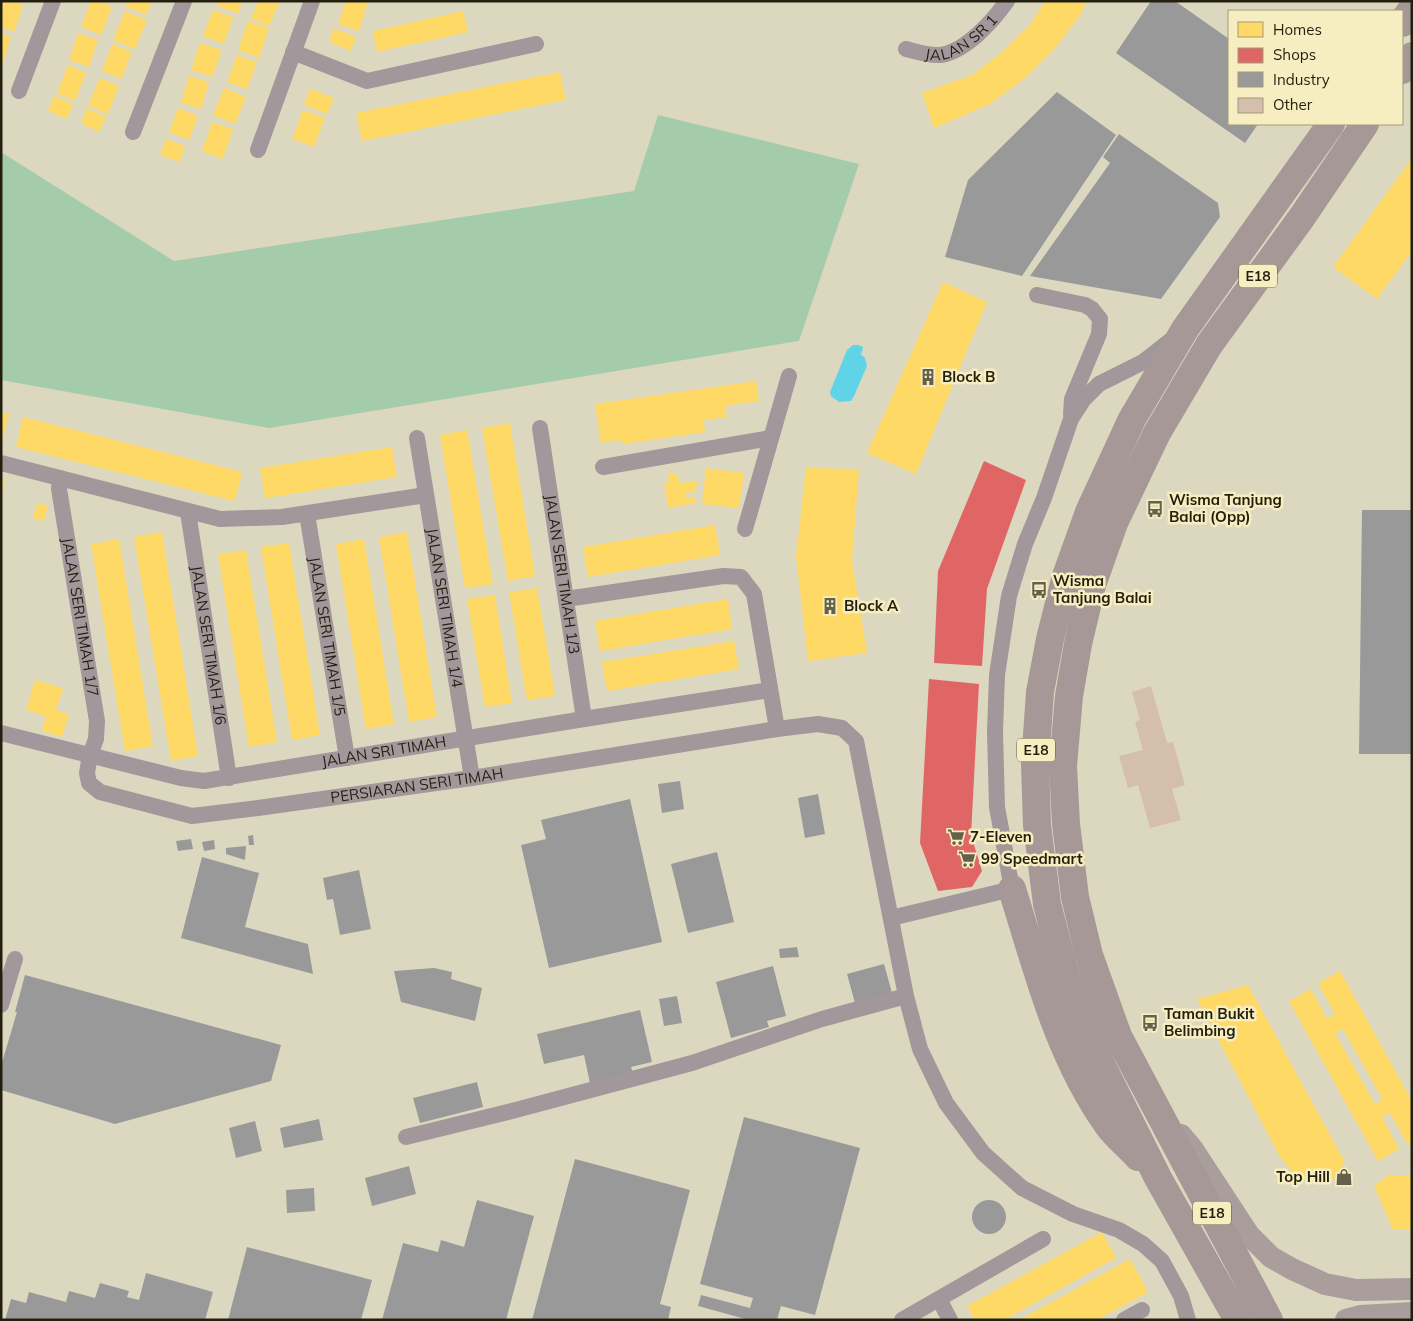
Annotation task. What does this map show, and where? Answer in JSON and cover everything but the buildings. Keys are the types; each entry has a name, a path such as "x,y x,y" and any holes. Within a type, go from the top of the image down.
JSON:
{"highway":[{"path":"1403,22 1412,9"},
{"path":"1403,69 1412,56"},
{"name":"E18","path":"1238,1320 1158,1178 1094,1050 1063,966 1047,904 1037,825 1035,764 1040,692 1050,639 1066,576 1089,512 1132,419 1185,329 1330,125"},
{"name":"E18","path":"1269,1320 1118,1036 1089,955 1075,897 1066,824 1063,766 1069,696 1078,644 1092,585 1114,523 1157,432 1208,345 1365,125"},
{"path":"1012,889 1041,984 1062,1041 1084,1086 1107,1125 1158,1178"}],"main road":[{"path":"1155,1106 1192,1148 1249,1235 1271,1257 1325,1284 1356,1290 1412,1289"},
{"path":"1346,1320 1361,1316 1412,1313"}],"street":[{"path":"20,91 53,1"},
{"path":"133,132 184,1"},
{"path":"258,150 312,1"},
{"name":"JALAN SR 1","path":"906,49 923,54 941,55 958,48 993,20 1007,1"},
{"path":"293,52 367,81 536,44"},
{"path":"1037,295 1085,305 1092,309 1100,320 1099,334 1072,399 1071,419"},
{"path":"891,918 1012,889 997,807 995,732 997,675 1009,596 1025,544 1044,498 1071,419 1084,399 1099,384 1143,362 1185,329"},
{"path":"1090,355 1096,368 1104,375 1114,377"},
{"path":"745,529 789,376"},
{"name":"JALAN SERI TIMAH 1/3","path":"540,428 584,719"},
{"name":"JALAN SERI TIMAH 1/4","path":"417,438 472,778"},
{"path":"603,467 770,438"},
{"path":"1,463 220,519 282,517 426,495"},
{"name":"JALAN SERI TIMAH 1/7","path":"60,478 59,489 97,721 96,739 90,755"},
{"name":"JALAN SERI TIMAH 1/6","path":"188,512 229,778"},
{"name":"JALAN SERI TIMAH 1/5","path":"307,514 347,758"},
{"path":"566,599 724,576 741,577 754,594 777,729"},
{"name":"JALAN SRI TIMAH","path":"1,734 181,778 204,781 770,690"},
{"name":"PERSIARAN SERI TIMAH","path":"90,755 87,773 90,784 100,792 192,816 472,778 777,729 818,724 842,728 856,741 906,996 920,1048 946,1103 983,1153 1022,1188 1073,1214 1119,1230 1143,1244 1162,1261 1181,1296 1188,1320"},
{"path":"1,1005 15,959"},
{"path":"406,1137 692,1063 822,1019 906,996"},
{"path":"902,1320 1043,1239"},
{"path":"939,1300 950,1320"},
{"path":"1124,1320 1142,1310"}],"green space":[{"path":"658,115 859,164 799,341 269,428 1,380 1,152 174,261 634,191"}],"water":[{"path":"853,345 863,347 860,354 865,358 867,366 851,401 839,402 831,396 830,392 847,350"}],"place":[{"name":"Block B","path":"928,377"},
{"name":"Wisma Tanjung Balai (Opp)","path":"1155,509"},
{"name":"Wisma Tanjung Balai","path":"1039,590"},
{"name":"Block A","path":"830,606"},
{"name":"7-Eleven","path":"956,837"},
{"name":"99 Speedmart","path":"967,859"},
{"name":"Taman Bukit Belimbing","path":"1150,1023"},
{"name":"Top Hill","path":"1344,1177"}]}
